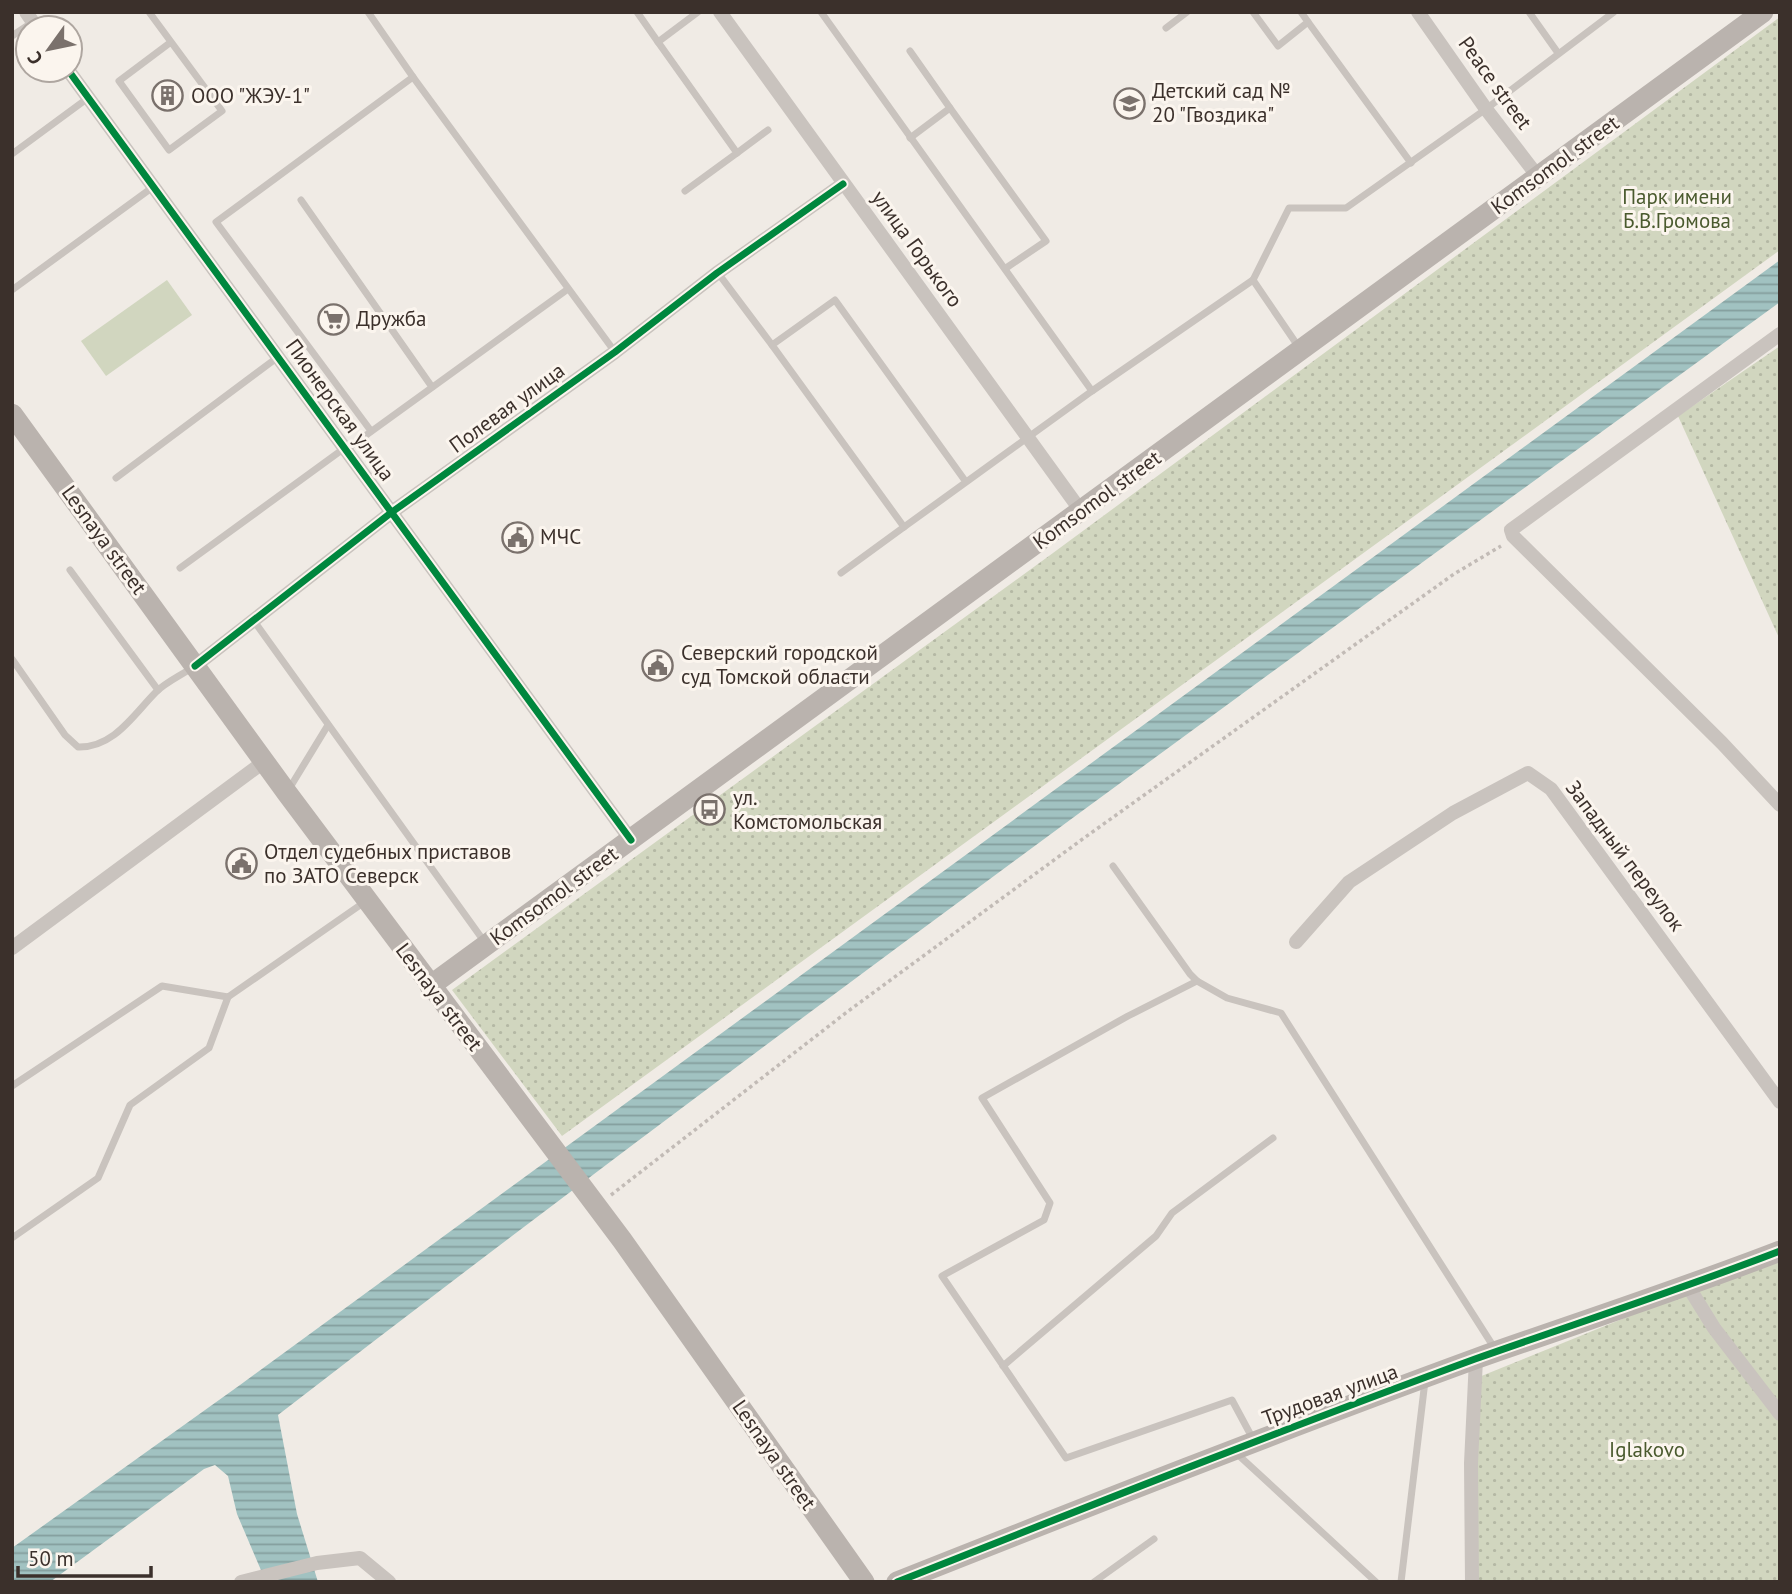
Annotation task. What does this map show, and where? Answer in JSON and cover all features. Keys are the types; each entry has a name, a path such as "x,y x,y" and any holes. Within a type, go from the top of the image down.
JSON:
{"main road":[{"name":"Komsomol street","path":"430,986 1539,178 1759,13"},
{"name":"Lesnaya street","path":"12,414 287,793 597,1207 864,1582"},
{"name":"Трудовая улица","path":"897,1582 1254,1441 1780,1251"}],"street":[{"name":"улица Горького","path":"720,12 1081,511"},
{"name":"Peace street","path":"1418,12 1486,109 1539,178"},
{"name":"Пионерская улица","path":"78,84 631,840"},
{"name":"Полевая улица","path":"195,666 392,512 615,352 717,273 844,184"},
{"path":"1780,334 1511,530 1515,538 1722,743 1780,806"},
{"path":"12,948 265,761"},
{"name":"Западный переулок","path":"1296,942 1349,882 1453,813 1528,773 1551,789 1780,1102"},
{"path":"1688,1286 1714,1328 1780,1414"},
{"path":"1472,1582 1471,1463 1486,1356"},
{"path":"241,1582 317,1563 360,1558 389,1582"}],"lane":[{"path":"149,12 171,41 222,111 169,150 119,81 171,41"},
{"path":"368,12 615,352"},
{"path":"637,12 737,153"},
{"path":"658,42 698,12"},
{"path":"821,12 1092,391"},
{"path":"1166,28 1187,12"},
{"path":"1253,12 1278,46 1308,22"},
{"path":"1301,12 1411,163"},
{"path":"1529,12 1558,53"},
{"path":"841,573 1092,391 1253,280 1289,208 1346,208 1486,109 1614,12"},
{"path":"910,51 1046,241 1006,268"},
{"path":"371,431 216,222 413,77"},
{"path":"12,154 88,98"},
{"path":"910,138 950,108"},
{"path":"685,191 768,130"},
{"path":"12,289 154,187"},
{"path":"301,200 432,387"},
{"path":"717,273 904,527"},
{"path":"1253,280 1300,350"},
{"path":"180,568 568,289"},
{"path":"772,345 835,300 966,482"},
{"path":"116,478 279,357"},
{"path":"70,570 158,690"},
{"path":"254,621 486,945"},
{"path":"12,659 65,735 78,747 93,747 116,733 136,717 158,690 195,666"},
{"path":"287,793 328,725"},
{"path":"1113,866 1197,981 1227,998 1281,1013 1486,1356"},
{"path":"12,1238 99,1178 130,1105 209,1048 228,997 367,901"},
{"path":"1197,981 1128,1016 982,1098 1050,1203 1044,1220 942,1276 1066,1458 1232,1400 1254,1441"},
{"path":"12,1086 162,986 228,997"},
{"path":"1003,1366 1156,1236 1172,1213 1273,1138"},
{"path":"1401,1582 1425,1378"},
{"path":"1232,1450 1377,1582"},
{"path":"1094,1582 1154,1539"}],"path":[{"path":"597,1207 847,1012 1084,838 1454,575 1515,538"}],"green space":[{"name":"Парк имени Б.В.Громова","path":"1780,17 1780,250 562,1136 452,990 1053,553"},
{"path":"167,280 192,315 106,376 81,341"},
{"path":"1780,346 1780,640 1678,416"},
{"name":"Iglakovo","path":"1780,1255 1780,1582 1466,1582 1469,1381"}],"water":[{"path":"1780,260 1780,302 837,992 278,1415 297,1514 318,1582 266,1582 237,1514 228,1476 215,1465 204,1469 50,1582 12,1582 12,1548 240,1385"}],"cycle path":[{"path":"78,84 631,840"},
{"path":"195,666 392,512 615,352 717,273 843,184"},
{"path":"897,1582 1402,1386 1780,1251"}],"place":[{"name":"ООО \"ЖЭУ-1\"","path":"168,96"},
{"name":"Детский сад № 20 \"Гвоздика\"","path":"1129,103"},
{"name":"Дружба","path":"333,319"},
{"name":"МЧС","path":"517,537"},
{"name":"Северский городской суд Томской области","path":"658,665"},
{"name":"ул. Комстомольская","path":"710,810"},
{"name":"Отдел судебных приставов по ЗАТО Северск","path":"241,864"}]}
